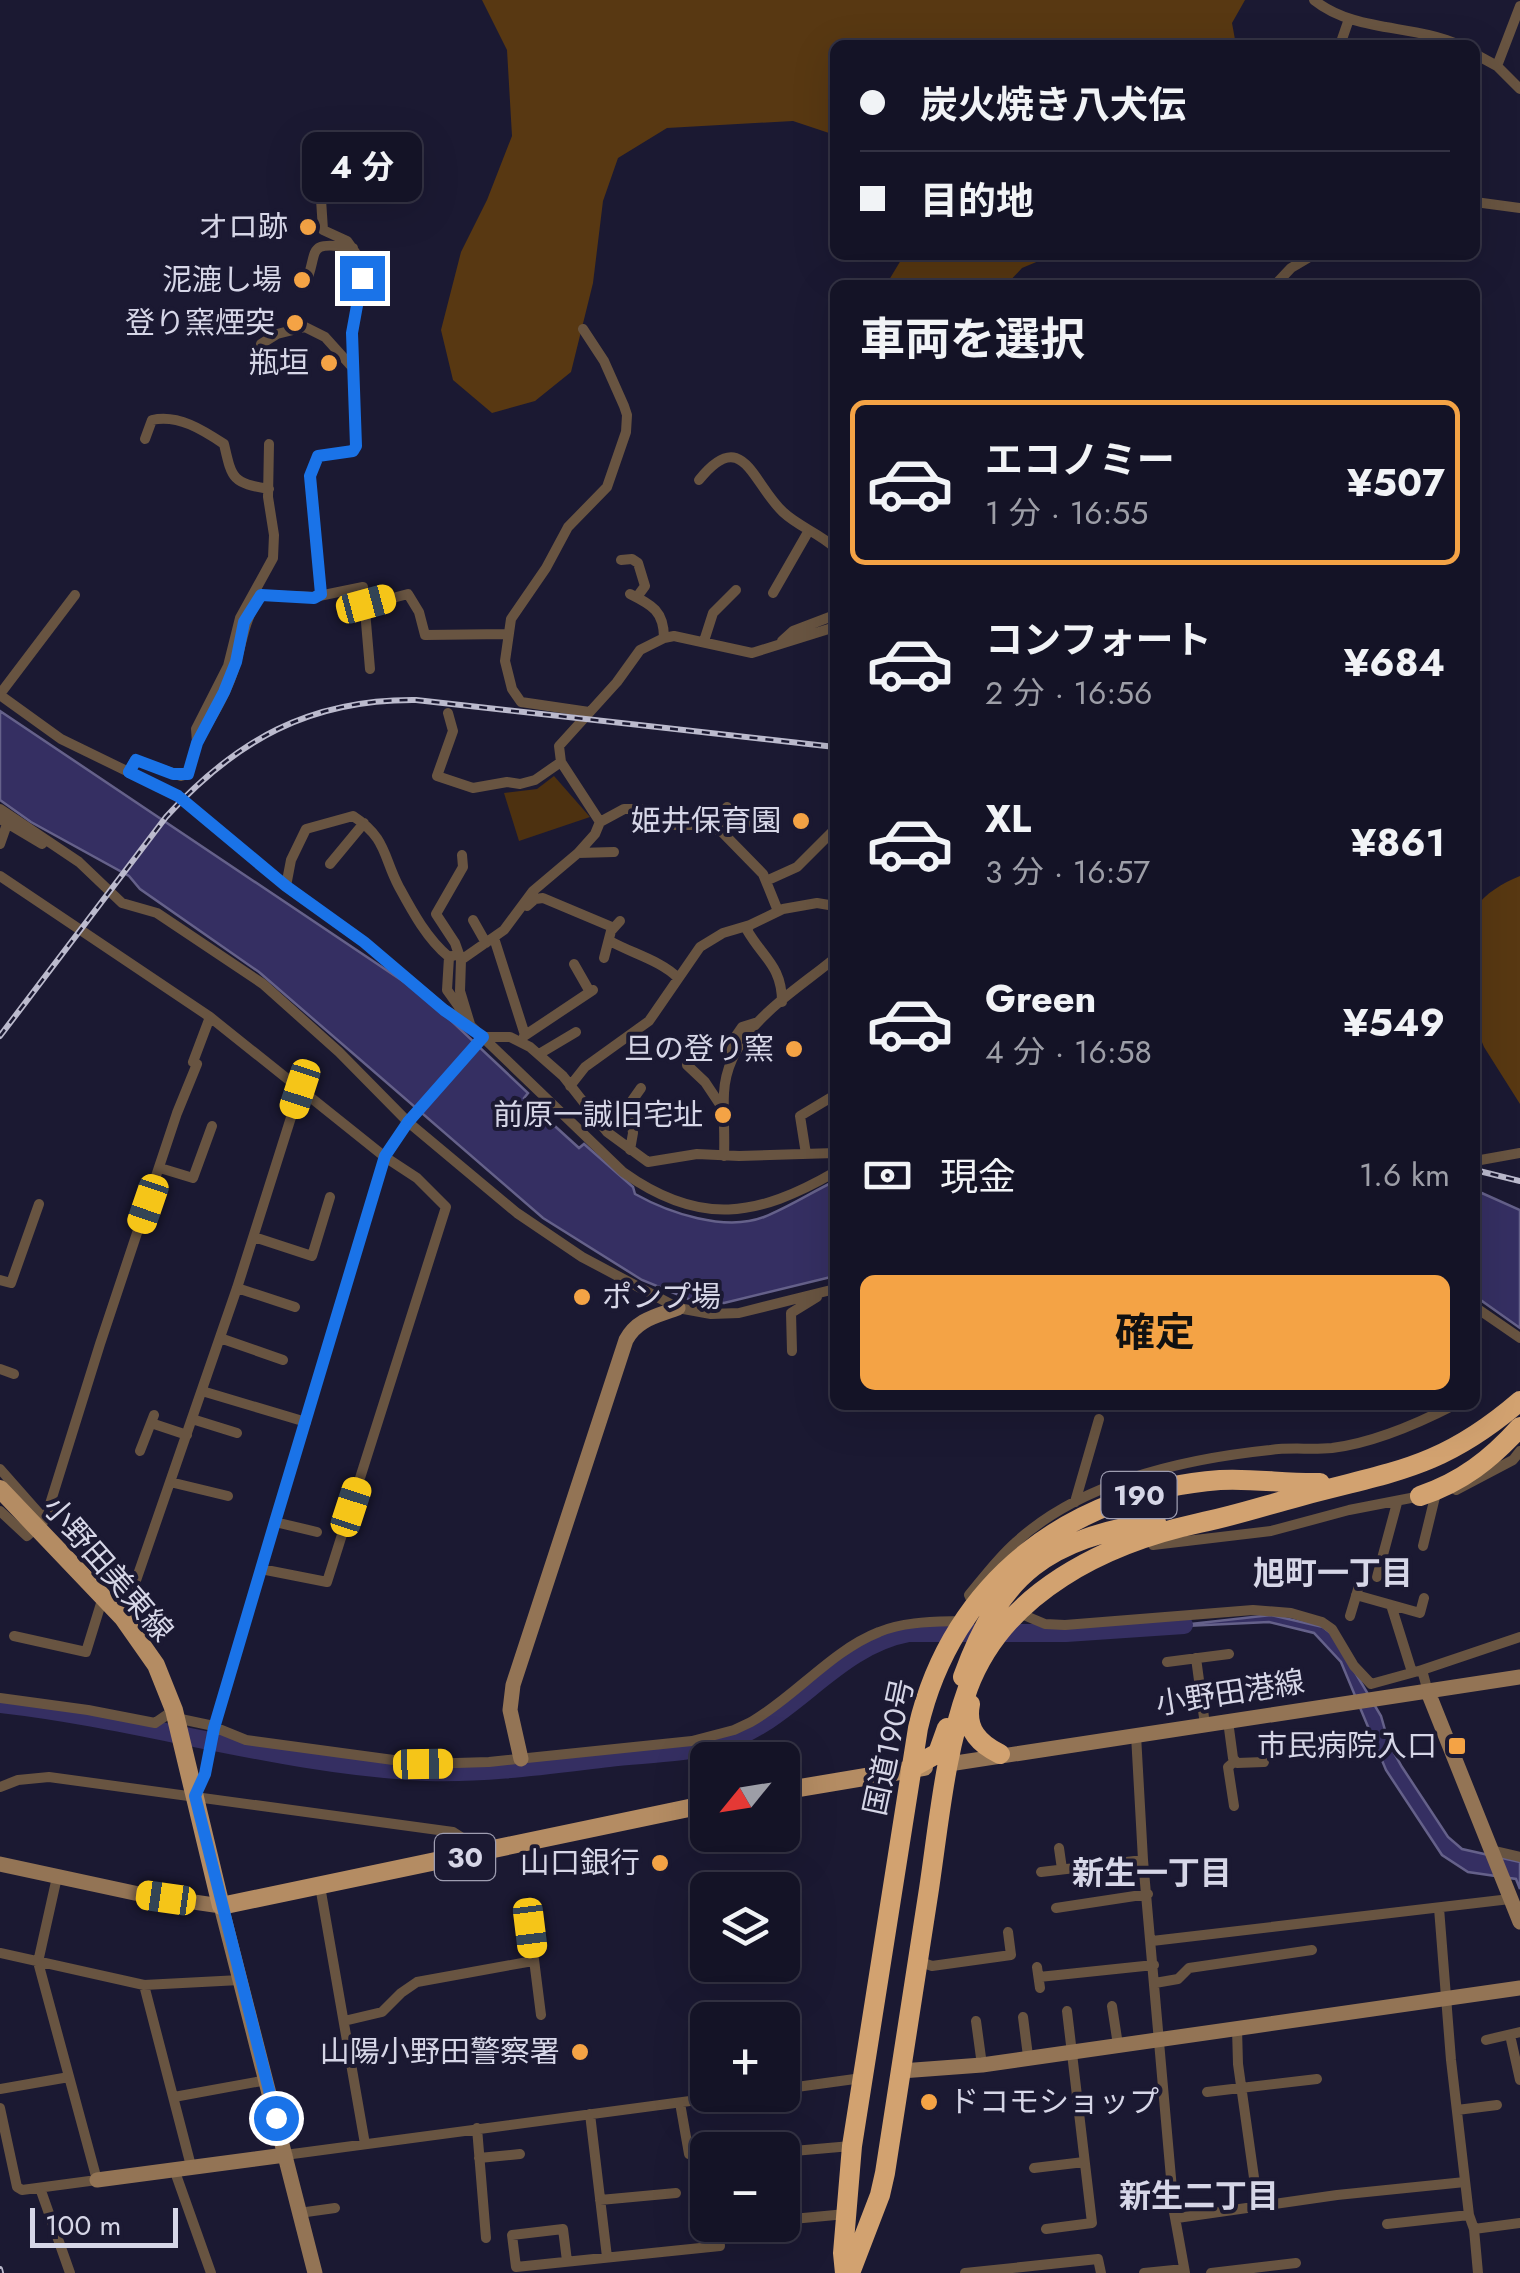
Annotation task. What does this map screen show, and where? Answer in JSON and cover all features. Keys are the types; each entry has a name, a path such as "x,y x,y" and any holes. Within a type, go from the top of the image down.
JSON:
{"highway":[{"name":"国道190号","path":"847,2273 868,2231 885,2173 949,1764 970,1683 1003,1630 1074,1568 1116,1547 1159,1532 1406,1470 1474,1438 1520,1401"},
{"path":"1427,1496 1466,1476 1495,1454 1520,1427"},
{"name":"国道190号","path":"847,2273 846,2214 852,2146 922,1710 968,1622 1005,1571 1053,1533 1122,1500 1156,1490 1221,1480 1362,1481"},
{"path":"968,1622 1028,1570 1070,1542 1105,1530 1301,1496"},
{"path":"968,1622 1003,1630"},
{"path":"1000,1754 978,1739 968,1713 1003,1630"},
{"path":"912,1768 930,1760 940,1748 1003,1630"},
{"path":"849,2170 864,2182 874,2182 885,2173"}],"main road":[{"name":"小野田美東線","path":"0,1490 41,1524 123,1618 156,1665 176,1716 221,1906"},
{"path":"800,1788 949,1764"},
{"name":"30","path":"221,1906 690,1808"}],"street":[{"path":"1314,0 1350,19 1441,40"},
{"path":"1498,66 1520,6"},
{"path":"1342,40 1350,19"},
{"path":"1411,40 1413,32"},
{"path":"1480,57 1498,66 1520,89"},
{"path":"321,594 310,476 318,456 353,451 356,446 352,333 362,262 347,241 324,230 313,166 378,152"},
{"path":"1480,203 1520,208"},
{"path":"306,285 318,248 354,248"},
{"path":"1280,280 1305,260"},
{"path":"261,344 301,328 315,330 352,367"},
{"path":"583,330 604,361 624,406 626,432 607,487 568,528 518,608 507,634 507,673 515,697 526,703 589,712"},
{"path":"145,438 152,420 180,421 224,444 228,468 235,479 269,490"},
{"path":"197,743 196,730 228,666 240,618 272,558 270,444"},
{"path":"700,480 716,460 726,456 742,459 776,506 830,545"},
{"path":"773,593 808,532"},
{"path":"622,560 638,562 645,586 633,596 658,609 664,638"},
{"path":"129,772 136,760 173,774 188,774 197,743 236,662 244,622 261,595 314,598 363,587 370,669"},
{"path":"704,642 714,613 736,590"},
{"path":"75,594 0,694 61,738 178,796 444,1010 470,1025"},
{"path":"366,604 408,594 426,635 507,634"},
{"path":"778,646 792,631 830,618"},
{"path":"600,822 561,762 559,746 640,650 664,638 704,642 742,653 830,630"},
{"path":"448,713 453,731 437,776 445,780 474,788 507,782 520,784 535,780 561,762"},
{"path":"727,806 732,822"},
{"path":"517,914 533,890 595,834 600,822 617,811 634,808 672,825 721,831 766,880 778,911"},
{"path":"0,810 79,862 110,896 132,908 156,913 263,984 410,1120 552,1239 636,1288 678,1308 711,1314 739,1312 830,1290"},
{"path":"286,886 291,860 306,829 353,816 386,849 398,886 418,920 456,957"},
{"path":"0,844 3,822 38,842 52,844"},
{"path":"721,831 732,822 756,824"},
{"path":"330,864 364,824"},
{"path":"766,880 796,867 830,835"},
{"path":"578,852 614,852"},
{"path":"462,855 460,873 436,914 456,957 470,1025 623,1172 665,1198 718,1210 743,1211 830,1174"},
{"path":"0,876 210,1017 417,1178 446,1207 327,1582 262,1570"},
{"path":"456,957 490,940 535,899 543,898 616,924 604,958"},
{"path":"517,914 538,903 558,912"},
{"path":"570,1086 586,1067 649,1021 700,947 723,933 778,911 817,903 830,905"},
{"path":"473,920 490,940 523,1038 552,1064 607,1132 648,1162 696,1154 830,1153"},
{"path":"750,925 747,930 772,962 782,984 782,1002"},
{"path":"610,941 631,954 667,966 678,978"},
{"path":"724,1156 724,1094 732,1058 758,1022 830,962"},
{"path":"195,1796 205,1774 214,1731 385,1156 410,1120 481,1039 523,1038 592,991 574,964"},
{"path":"2,1517 27,1536 41,1524 210,1017"},
{"path":"724,1053 742,1026 758,1022"},
{"path":"538,1054 576,1032"},
{"path":"687,1066 705,1082 716,1104 725,1112"},
{"path":"630,1150 629,1105 641,1088"},
{"path":"123,1618 237,1288 300,1089"},
{"path":"806,1154 800,1116 830,1098"},
{"path":"160,1168 194,1178 212,1126"},
{"path":"1480,1160 1520,1153"},
{"path":"254,1237 312,1256 330,1197"},
{"path":"0,1280 11,1284 39,1204"},
{"path":"237,1288 295,1307"},
{"path":"792,1351 791,1313 821,1293"},
{"path":"521,1759 510,1710 513,1685 626,1340 632,1328 644,1320 678,1308"},
{"path":"1480,1310 1520,1338"},
{"path":"220,1338 283,1360"},
{"path":"0,1369 14,1374"},
{"path":"202,1391 306,1422"},
{"path":"0,1698 154,1723 176,1716 246,1740 388,1761 439,1764 710,1738 767,1712 840,1655 881,1631 912,1624 968,1622 970,1595 1012,1545 1075,1502 1104,1488 1168,1469 1267,1450 1353,1444 1441,1410"},
{"path":"140,1451 152,1419 187,1434"},
{"path":"192,1419 237,1433"},
{"path":"1075,1502 1099,1419"},
{"path":"1003,1630 1096,1567 1141,1548 1271,1530 1427,1496 1477,1481 1513,1460 1520,1451"},
{"path":"0,1469 41,1524"},
{"path":"170,1482 228,1496"},
{"path":"1423,1546 1427,1496"},
{"path":"1377,1577 1397,1503"},
{"path":"275,1522 317,1532"},
{"path":"1350,1616 1357,1590 1420,1613 1424,1598"},
{"path":"14,1636 86,1652 103,1597"},
{"path":"1391,1605 1520,1922"},
{"path":"1003,1630 1273,1610 1311,1618 1332,1629 1354,1666 1371,1684 1520,1637"},
{"path":"1167,1662 1229,1654"},
{"path":"1196,1658 1205,1724"},
{"name":"小野田港線","path":"949,1764 1520,1677"},
{"path":"1228,1721 1235,1761"},
{"path":"1136,1735 1142,1860 1176,2218 1185,2271 1144,2273"},
{"path":"1235,1761 1242,1765 1264,1762"},
{"path":"1234,1806 1228,1766 1235,1761"},
{"path":"0,1787 18,1780 49,1777 453,1832 467,1841 477,1855"},
{"path":"1059,1848 1062,1869"},
{"path":"1492,1853 1520,1857"},
{"path":"1041,1872 1142,1860"},
{"path":"0,1864 138,1894 221,1906 315,2273"},
{"path":"57,1877 38,1962 98,2180"},
{"path":"320,1886 365,2144"},
{"path":"1056,1908 1148,1894"},
{"path":"1152,1941 1510,1899"},
{"path":"1438,1908 1456,2110 1478,2273"},
{"path":"530,1928 540,2015"},
{"path":"918,1962 932,1966 1011,1955 1008,1932"},
{"path":"1155,1983 1178,1979 1188,1968 1312,1950"},
{"path":"0,1952 144,1984 240,1980"},
{"path":"344,2021 382,2012 417,1982 534,1960"},
{"path":"1039,1977 1154,1965"},
{"path":"144,1984 174,2097 182,2168 211,2273"},
{"path":"901,2071 982,2065 1520,1988"},
{"path":"1112,2006 1118,2045"},
{"path":"1046,2228 1092,2223 1067,2011"},
{"path":"1023,2017 1028,2056"},
{"path":"976,2021 982,2065"},
{"path":"1236,2028 1258,2206"},
{"path":"1486,2040 1515,2034 1520,2080"},
{"path":"0,2089 69,2077"},
{"path":"800,2086 863,2078"},
{"path":"1207,2092 1318,2079"},
{"path":"174,2097 266,2080"},
{"path":"0,2108 16,2187 22,2190 690,2101"},
{"path":"680,2102 690,2154"},
{"path":"1456,2110 1497,2105"},
{"path":"590,2114 607,2256"},
{"path":"477,2128 486,2238"},
{"path":"800,2150 852,2146"},
{"path":"480,2158 520,2154"},
{"path":"1034,2168 1084,2162"},
{"path":"1176,2218 1336,2194 1465,2182"},
{"path":"40,2188 70,2273"},
{"path":"600,2200 676,2193"},
{"path":"299,2212 335,2208"},
{"path":"800,2222 846,2214"},
{"path":"1387,2224 1469,2215"},
{"path":"1474,2229 1520,2223"},
{"path":"567,2261 563,2229 512,2235 516,2267 720,2246 720,2242"},
{"path":"965,2273 1098,2260 1100,2273"},
{"path":"1211,2273 1296,2262"}],"shaded area":[{"path":"482,0 1245,0 1232,23 1235,40 830,40 830,133 793,121 667,128 618,158 603,201 593,283 571,372 535,401 492,413 453,380 441,330 461,252 512,136 507,50"},
{"path":"901,260 1041,260 1022,268 1011,280 889,280"},
{"path":"0,711 425,996 528,1093 524,1098 579,1148 584,1144 633,1187 635,1194 680,1214 732,1222 764,1217 830,1184 830,1277 724,1303 691,1300 642,1280 543,1218 259,972 140,889 129,876 31,822 0,800"},
{"path":"554,776 590,817 519,841 504,793 537,789"},
{"path":"1520,876 1520,1104 1480,1037 1480,903 1495,889"},
{"path":"1480,1192 1520,1210 1520,1328 1480,1300"},
{"path":"1271,1615 1323,1627 1333,1635 1381,1716 1389,1744 1402,1767 1448,1837 1462,1849 1520,1862 1520,1889 1516,1879 1468,1872 1442,1855 1386,1770 1341,1662 1314,1633 1269,1622 1164,1627"}],"waterway":[{"path":"0,1704 320,1761 427,1772 495,1770 714,1745 766,1722 857,1654 909,1633 1066,1633 1184,1625"}],"railway":[{"path":"0,1036 166,817 192,790 248,746 309,716 342,707 416,700 830,746"},
{"path":"1480,1171 1520,1181"},
{"path":"0,2269 1,2273"}],"place":[{"name":"オロ跡","path":"308,227"},
{"name":"泥漉し場","path":"302,280"},
{"name":"登り窯煙突","path":"295,323"},
{"name":"瓶垣","path":"329,363"},
{"name":"姫井保育園","path":"801,821"},
{"name":"旦の登り窯","path":"794,1049"},
{"name":"前原一誠旧宅址","path":"723,1115"},
{"name":"ポンプ場","path":"582,1297"},
{"name":"市民病院入口","path":"1457,1746"},
{"name":"山口銀行","path":"660,1863"},
{"name":"山陽小野田警察署","path":"580,2052"},
{"name":"ドコモショップ","path":"929,2102"}],"district":[{"name":"旭町一丁目","path":"1333,1573"},
{"name":"新生一丁目","path":"1152,1873"},
{"name":"新生二丁目","path":"1199,2196"}],"route":[{"path":"276,2118 195,1796 205,1774 214,1728 385,1156 408,1122 483,1037 444,1010 364,942 286,886 178,796 129,772 136,760 173,774 188,774 197,743 236,662 244,622 261,595 314,598 321,594 310,476 318,456 353,451 356,446 352,333 362,278"}]}
